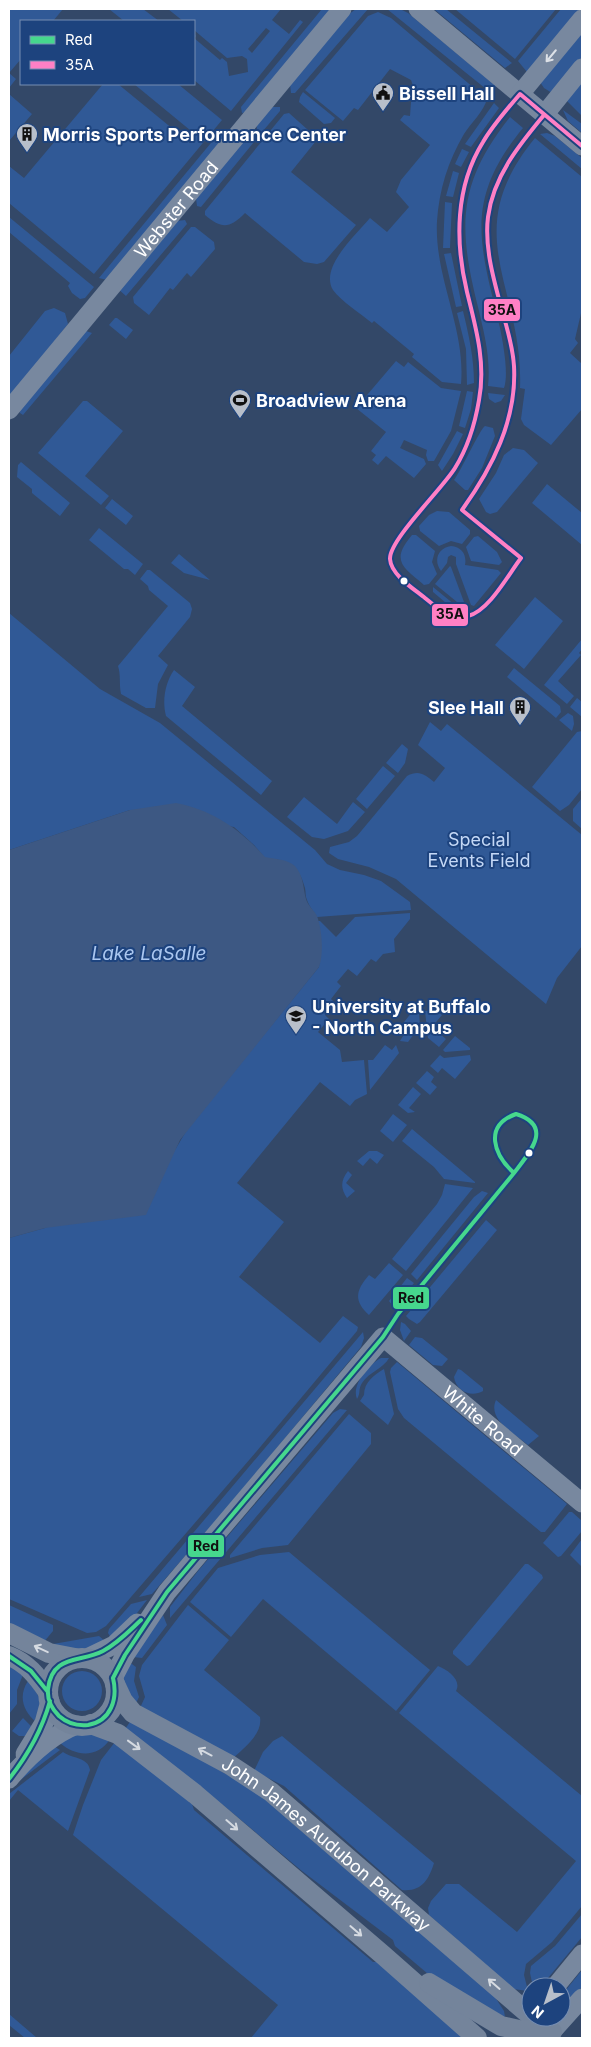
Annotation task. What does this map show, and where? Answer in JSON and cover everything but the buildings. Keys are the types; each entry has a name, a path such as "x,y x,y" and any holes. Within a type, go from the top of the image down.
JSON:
{"main road":[{"path":"9,1633 49,1653 81,1658 103,1665 114,1681 115,1701 109,1712 101,1720 84,1725"},
{"path":"9,1656 31,1669 60,1717 118,1734 141,1750 383,1954 477,2038"},
{"path":"49,1697 50,1680 56,1670 64,1663 81,1658"},
{"name":"John James Audubon Parkway","path":"114,1681 123,1701 133,1713 230,1765 271,1792 521,2022"},
{"path":"383,1954 501,2026 521,2025"},
{"path":"529,2027 552,2036"}],"street":[{"name":"Webster Road","path":"9,410 342,9"},
{"path":"418,9 582,146"},
{"path":"520,94 582,19"},
{"path":"544,115 582,68"},
{"name":"White Road","path":"158,1604 383,1337 582,1503"},
{"path":"81,1658 114,1645 158,1604"},
{"path":"114,1681 125,1655 158,1604"},
{"path":"12,1774 44,1723 49,1697"},
{"path":"12,1774 59,1733 84,1725"},
{"path":"563,1977 582,1954"},
{"path":"552,2036 582,1998"}],"green space":[{"path":"9,9 63,9 54,20 20,20 20,60 9,73"},
{"path":"109,9 143,9 158,20 123,20"},
{"path":"168,9 281,9 272,20 289,34 300,20 303,22 231,111 195,81 195,39 220,60 222,58 227,62 229,76 248,72 247,59 242,56 227,58 195,31 195,20 182,20","holes":["266,28 270,31 252,53 248,49"]},
{"path":"322,9 333,9 247,112 242,113 241,107"},
{"path":"356,9 368,9 295,93 291,93 290,84 345,17"},
{"path":"387,9 400,9 408,13 496,86 491,93"},
{"path":"434,9 446,9 512,63 505,68"},
{"path":"455,9 556,9 515,59"},
{"path":"561,9 581,9 527,72 518,61"},
{"path":"378,12 391,18 487,99 453,155 442,187 438,209 437,242 459,343 461,384 442,382 412,357 414,354 374,321 372,323 341,299 333,290 330,281 331,271 341,251 370,218 387,232 409,207 396,192 401,180 430,145 400,120 404,115 410,116 411,102 418,100 411,80 390,69 358,110 354,108 343,121 305,90 368,16"},
{"path":"582,31 582,57 552,93 544,88 540,82"},
{"path":"9,73 16,79 9,88"},
{"path":"582,80 582,116 566,100"},
{"path":"102,85 119,85 190,143 196,135 135,85 179,85 222,120 94,274 9,203 9,166 24,178"},
{"path":"303,92 335,118 331,123 324,124 299,102"},
{"path":"9,94 32,114 9,141"},
{"path":"494,103 499,108 471,147 465,144"},
{"path":"272,107 280,107 280,111 262,132 257,129 256,124"},
{"path":"563,110 582,124 582,133 568,121"},
{"path":"289,113 317,138 291,172 356,225 324,262 317,264 304,262 245,213 234,222 225,225 216,223 205,215 205,211 284,114"},
{"path":"510,117 523,128 504,154 491,178 484,201 482,224 487,272 504,350 506,375 504,388 488,386 489,366 483,326 471,279 465,229 471,185 493,141"},
{"path":"220,132 227,133 226,136 107,280 99,278"},
{"path":"249,132 258,137 201,207 197,206 196,198"},
{"path":"547,133 555,136 582,158 582,169 540,134"},
{"path":"535,138 582,177 582,309 575,339 578,343 570,353 582,364 582,409 551,445 524,425 521,419 525,389 520,388 519,352 499,261 497,233 500,203 512,172"},
{"path":"462,149 469,152 461,167 455,164"},
{"path":"453,171 459,173 453,197 446,196"},
{"path":"445,202 452,203 450,248 443,248"},
{"path":"9,217 94,287 85,298 80,299 72,293 68,286 70,283 9,232"},
{"path":"185,220 187,224 126,296 118,289 177,221"},
{"path":"191,227 195,227 214,242 215,249 191,277 187,273 173,290 170,288 149,315 134,303 133,297"},
{"path":"451,253 462,306 456,307 444,254"},
{"path":"54,308 65,313 68,324 9,399 9,356 45,311"},
{"path":"463,311 471,347 474,374 474,383 467,385 466,349 457,313"},
{"path":"115,318 133,330 126,339 109,325"},
{"path":"86,331 92,333 23,415 20,413 19,408"},
{"path":"396,361 404,367 408,362 441,388 461,391 451,431 434,461 428,461 427,450 404,440 400,448 424,459 426,464 414,478 386,456 378,465 372,460 376,455 371,451 386,432 356,408"},
{"path":"467,391 473,392 471,409 465,428 459,426"},
{"path":"488,393 505,395 501,401 495,403 489,399"},
{"path":"83,401 87,401 123,431 85,476 109,496 101,505 38,453"},
{"path":"485,426 493,428 495,436 482,468 468,490 465,490 454,480"},
{"path":"457,431 463,434 442,471 438,465"},
{"path":"513,448 524,450 538,463 497,512 490,514 486,512 479,499 496,473 504,455"},
{"path":"21,462 70,503 60,516 32,493 32,489 17,477 18,465"},
{"path":"547,484 582,513 582,545 532,503"},
{"path":"112,499 133,516 126,525 105,508"},
{"path":"437,511 449,512 470,530 470,534 462,544 451,541 439,546 420,531 419,526 429,515"},
{"path":"99,528 143,564 135,575 128,569 124,569 89,540"},
{"path":"412,535 416,535 435,551 432,562 437,574 429,584 424,585 402,563 402,551"},
{"path":"478,536 497,552 502,562 499,565 471,561 466,547 474,537"},
{"path":"451,546 463,552 465,565 498,570 501,573 474,606 471,605 456,564 456,557 451,555 448,557 447,563 441,571 437,563 440,552"},
{"path":"179,554 210,580 184,573 171,563"},
{"path":"450,566 464,602 457,602 435,584"},
{"path":"147,570 150,570 190,603 192,609 190,617 158,656 168,665 158,684 155,708 146,708 121,694 118,666 168,606 149,590 148,586 140,579"},
{"path":"433,587 455,605 465,607 464,610 452,608 433,592"},
{"path":"535,597 563,621 524,669 495,645"},
{"path":"9,613 100,689 160,723 315,850 327,864 340,870 381,881 410,902 411,910 317,917 308,902 303,880 296,869 286,862 265,858 234,827 130,810 9,850"},
{"path":"582,639 582,649 579,653 581,655 558,681 574,696 567,704 544,685"},
{"path":"514,668 560,706 561,712 556,718 507,677"},
{"path":"174,670 195,687 182,706 272,781 261,795 166,716 165,692"},
{"path":"577,698 582,702 582,717 570,707"},
{"path":"568,713 573,716 574,724 572,731 559,720"},
{"name":"Special Events Field","path":"430,722 441,731 447,724 582,835 582,946 557,978 546,1004 396,879 369,867 338,859 329,853 330,847 349,842 357,836 407,776 415,773 421,774 434,782 445,768 418,745"},
{"path":"582,731 582,789 569,805 560,811 532,787 577,732"},
{"path":"402,744 408,749 405,763 398,773 386,763"},
{"path":"383,766 395,776 367,809 356,799"},
{"path":"304,797 337,824 353,802 365,812 348,831 324,839 312,837 287,817"},
{"path":"582,798 582,829 573,821 573,809"},
{"path":"410,913 410,919 394,939 395,952 383,954 376,962 371,959 357,976 348,969 337,982 341,986 331,999 335,1003 325,1015 329,1019 318,1032 340,1050 342,1062 364,1060 367,1094 355,1100 350,1106 320,1082 237,1183 284,1222 239,1277 320,1343 343,1316 358,1327 357,1331 106,1626 96,1632 87,1633 9,1599 9,1238 45,1228 172,1155 188,1128 319,967 321,942 317,921 320,921 336,937 355,917"},
{"path":"436,1010 442,1015 432,1027 446,1039 439,1047 428,1038 425,1011"},
{"path":"419,1011 420,1026 408,1042 400,1041 403,1036 397,1031 412,1012"},
{"path":"455,1036 470,1050 445,1052 443,1050"},
{"path":"385,1045 392,1050 396,1045 399,1053 370,1090 368,1060 373,1060"},
{"path":"440,1055 444,1058 470,1055 471,1060 455,1079 442,1068 438,1073 430,1066"},
{"path":"427,1071 434,1077 431,1082 437,1087 430,1095 416,1083"},
{"path":"413,1087 421,1094 409,1108 415,1112 408,1113 398,1105"},
{"path":"393,1114 407,1125 393,1142 380,1131"},
{"path":"412,1129 475,1183 444,1179 434,1167 402,1141"},
{"path":"369,1151 377,1151 384,1155 377,1164 370,1158 363,1166 357,1161"},
{"path":"348,1171 352,1175 346,1183 355,1191 347,1198 342,1184"},
{"path":"445,1184 473,1188 406,1271 392,1259 437,1204"},
{"path":"482,1191 488,1193 417,1280 411,1274 474,1197"},
{"path":"486,1220 497,1230 420,1322 417,1324 409,1319 406,1316"},
{"path":"389,1263 403,1275 369,1315 360,1305 359,1291 369,1275 375,1279"},
{"path":"407,1278 414,1283 396,1305 393,1306 389,1301"},
{"path":"401,1322 411,1331 404,1341 400,1330"},
{"path":"363,1332 364,1338 361,1347 225,1510 152,1594 139,1597"},
{"path":"415,1337 422,1338 448,1359 442,1366 433,1365 409,1345"},
{"path":"381,1358 389,1358 384,1365 365,1379 357,1399 356,1393 359,1381 371,1365"},
{"path":"397,1362 567,1504 545,1532 541,1532 404,1418 398,1409 390,1372"},
{"path":"384,1369 394,1414 388,1425 360,1401 366,1386 373,1376"},
{"path":"458,1369 483,1388 483,1391 474,1394 461,1389 455,1382 454,1377"},
{"path":"496,1400 539,1436 528,1445 504,1426 495,1414"},
{"path":"340,1409 347,1410 170,1618 170,1607 198,1571 333,1413"},
{"path":"349,1414 371,1433 371,1444 288,1545 262,1548 230,1558 230,1555"},
{"path":"569,1512 572,1512 582,1521 582,1531 561,1556 558,1557 543,1543"},
{"path":"582,1539 582,1567 570,1555"},
{"path":"289,1552 430,1670 396,1711 263,1599 231,1637 190,1602 218,1568 260,1555"},
{"path":"525,1564 528,1564 542,1575 543,1578 470,1665 467,1666 453,1654 453,1651"},
{"path":"147,1600 131,1621 111,1638 108,1633 109,1629 131,1604"},
{"path":"9,1605 53,1625 53,1631 43,1643 9,1627"},
{"path":"188,1605 229,1640 204,1670 260,1717 260,1724 255,1736 231,1760 140,1708 145,1697 139,1676 142,1665"},
{"path":"163,1615 167,1625 142,1658 133,1657"},
{"path":"99,1636 106,1642 86,1649 67,1649 53,1644"},
{"path":"129,1662 136,1667 134,1681 139,1697 135,1705 123,1679"},
{"path":"9,1663 24,1672 17,1690 17,1704 9,1714"},
{"path":"438,1666 456,1679 456,1691 582,1796 582,1906 552,1942 526,1964 524,1977 521,1977 521,1990 513,1989 429,1915 428,1908 431,1901 446,1884 459,1884 517,1932 576,1861 399,1713"},
{"path":"82,1671 96,1677 102,1691 96,1705 82,1711 68,1705 62,1691 68,1677"},
{"path":"28,1681 40,1700 40,1709 36,1722 28,1713 23,1703 23,1692"},
{"path":"23,1718 32,1727 26,1736 19,1736 12,1731"},
{"path":"132,1719 255,1791 495,1997 504,2011 505,2017 434,1979 395,1946 393,1940 302,1871 223,1805 123,1732"},
{"path":"84,1732 110,1739 99,1750 86,1753 73,1751 60,1743 74,1734"},
{"path":"282,1736 434,1863 430,1874 420,1887 402,1890 284,1786 254,1771 263,1752 273,1741"},
{"path":"115,1742 192,1804 194,1810 373,1962 378,1962 466,2038 251,2038 278,2005 73,1835 101,1760"},
{"path":"52,1745 60,1750 15,1784"},
{"path":"63,1752 83,1760 90,1770 68,1831 18,1790 9,1801 9,1794"},
{"path":"582,1914 582,1937 549,1977 531,1977 531,1966 555,1946"},
{"path":"582,1970 582,1987 571,1998 571,1984"},
{"path":"9,2014 37,2038 25,2038 9,2025"}],"water":[{"name":"Lake LaSalle","path":"176,803 214,816 246,838 265,857 285,861 295,866 302,878 307,901 319,922 322,948 319,967 180,1140 146,1215 45,1228 9,1238 9,850 130,810"}],"transit line":[{"name":"35A","path":"544,115 508,162 495,188 491,202 487,229 489,254 511,347 514,366 514,386 507,424 500,442 483,477 462,510 521,558 491,600 476,613 462,617 450,615 439,609 404,581 394,571 390,559 392,550 407,527 449,477 460,460 473,427 477,409 481,386 481,359 477,332 463,273 459,234 462,196 467,177 474,159 487,136 500,117 520,94 582,146"},
{"name":"Red","path":"516,1114 534,1125 536,1132 532,1148 514,1173 501,1158 495,1141 499,1126 506,1119 516,1114"},
{"name":"Red","path":"113,1678 125,1655 167,1592 383,1337 398,1314 514,1173"},
{"name":"Red","path":"113,1678 114,1694 111,1708 96,1723 84,1725 69,1722 59,1716 50,1704 48,1689 55,1670 68,1661 103,1651 118,1641 141,1620"},
{"name":"Red","path":"9,1656 31,1671 48,1692"},
{"name":"Red","path":"9,1779 34,1742 50,1701"}],"place":[{"name":"Bissell Hall","path":"383,112"},
{"name":"Morris Sports Performance Center","path":"27,153"},
{"name":"Broadview Arena","path":"240,419"},
{"name":"Slee Hall","path":"520,726"},
{"name":"University at Buffalo - North Campus","path":"296,1035"}]}
